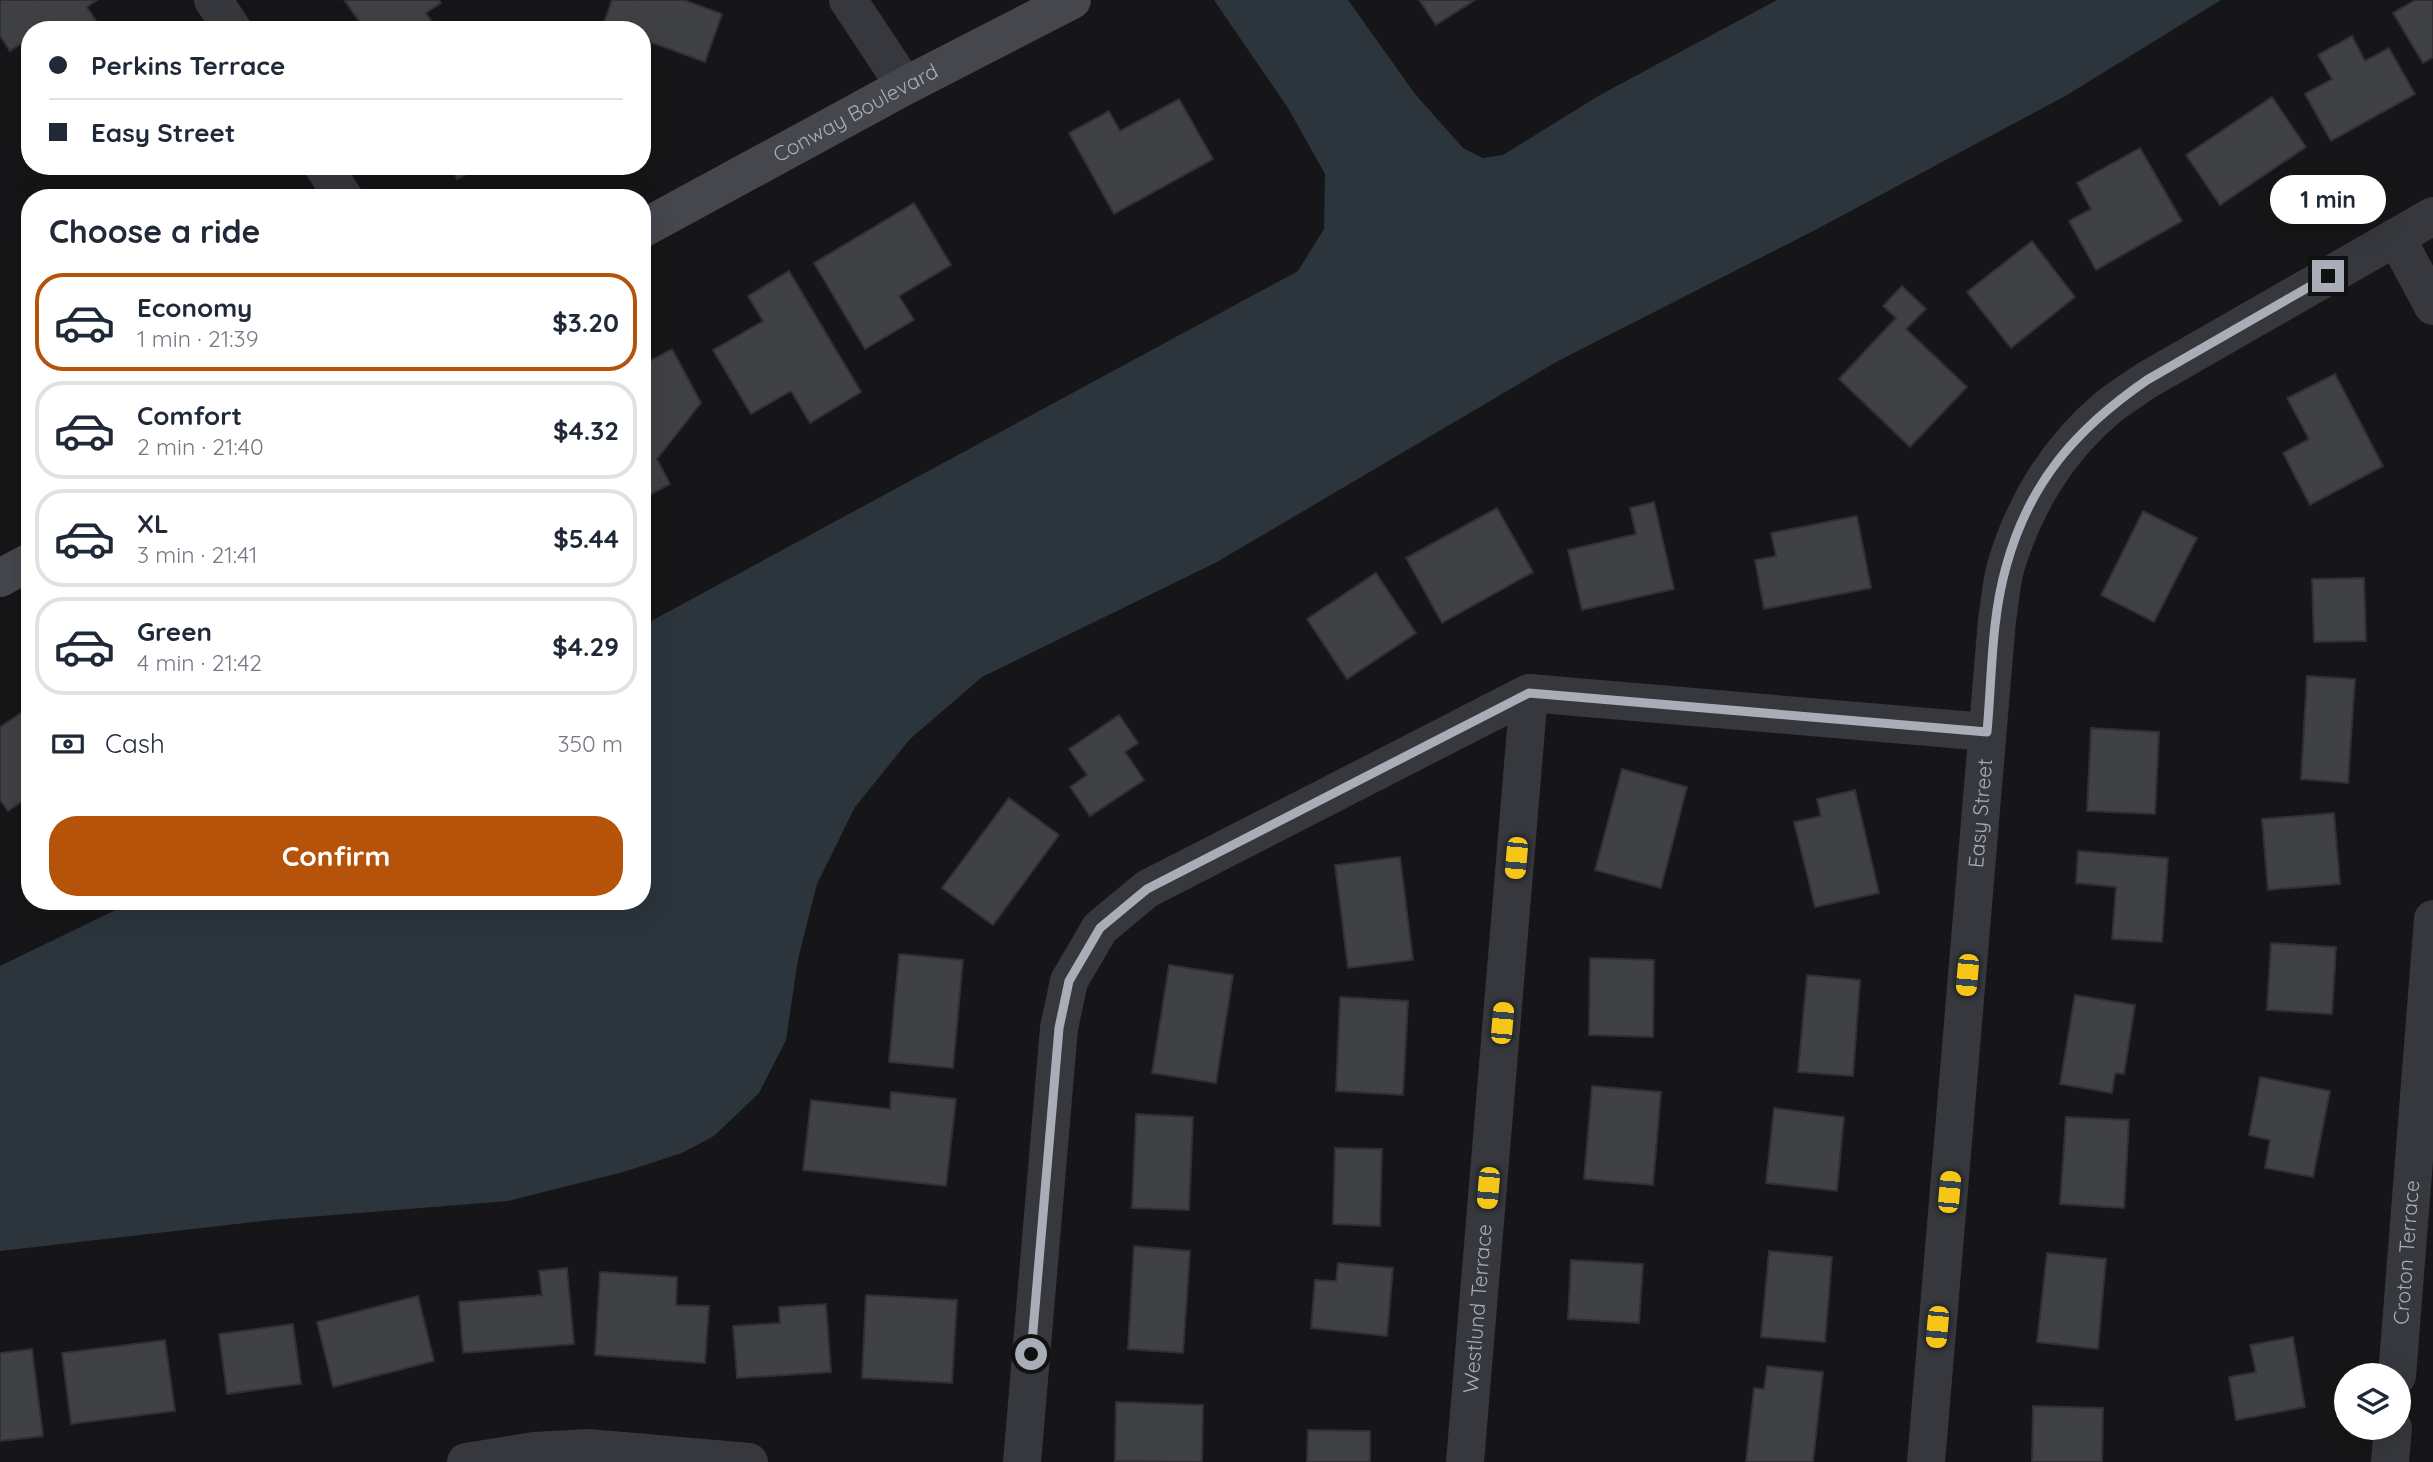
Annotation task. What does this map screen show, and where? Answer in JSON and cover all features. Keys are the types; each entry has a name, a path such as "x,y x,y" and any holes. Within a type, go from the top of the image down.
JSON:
{"street":[{"path":"213,0 227,21"},
{"path":"848,0 905,86"},
{"name":"Conway Boulevard","path":"651,224 905,86 1072,0"},
{"name":"Easy Street","path":"1926,1462 1997,620 2005,569 2021,523 2038,491 2073,442 2107,408 2147,380 2433,216"},
{"path":"2396,237 2433,306"},
{"path":"0,578 21,567"},
{"path":"1022,1462 1059,1028 1069,981 1100,928 1147,889 1529,693 1987,732"},
{"name":"Westlund Terrace","path":"1465,1462 1529,693"},
{"name":"Croton Terrace","path":"2398,1363 2433,919"},
{"path":"2390,1462 2392,1440"},
{"path":"466,1462 534,1451 588,1448 749,1462"}],"shaded area":[{"path":"1214,0 1348,0 1415,94 1463,148 1483,158 1503,155 1600,95 1777,0 2221,0 2067,95 1817,229 1558,361 1217,562 982,677 910,739 855,807 817,884 798,959 786,1040 759,1093 714,1136 682,1153 623,1172 508,1201 271,1220 0,1251 0,966 115,910 651,910 651,621 1298,271 1324,229 1325,174 1288,108"}],"building":[{"path":"0,0 97,0 87,7 96,21 21,21 21,44 10,51 0,36"},
{"path":"344,0 439,0 441,3 426,13 431,21 359,21"},
{"path":"612,0 684,0 722,14 705,62 651,42 651,21 604,21"},
{"path":"1419,0 1475,0 1436,25"},
{"path":"2415,0 2433,0 2433,57 2423,63 2393,13"},
{"path":"2352,36 2365,61 2389,48 2415,94 2331,141 2305,94 2332,79 2318,55"},
{"path":"2272,97 2306,147 2220,205 2186,155"},
{"path":"1179,99 1213,159 1114,214 1069,133 1109,111 1120,131"},
{"path":"2140,148 2182,221 2096,270 2069,221 2091,209 2077,183"},
{"path":"914,203 951,265 899,296 914,320 865,349 814,263"},
{"path":"2032,241 2075,297 2011,348 1967,292"},
{"path":"789,271 861,392 810,423 791,391 751,414 713,350 763,321 748,296"},
{"path":"1902,286 1926,309 1906,329 1967,387 1910,447 1839,379 1896,318 1883,306"},
{"path":"672,349 701,403 657,459 670,484 651,494 651,360"},
{"path":"2335,374 2383,466 2310,505 2283,453 2309,439 2287,398"},
{"path":"1654,502 1674,589 1582,610 1568,550 1636,534 1630,508"},
{"path":"1497,508 1533,572 1442,623 1406,558"},
{"path":"2143,511 2197,538 2154,622 2101,595"},
{"path":"1857,516 1871,588 1764,609 1755,560 1776,556 1771,533"},
{"path":"1376,573 1416,633 1347,679 1307,619"},
{"path":"2364,578 2366,641 2314,642 2312,579"},
{"path":"2307,676 2355,679 2348,783 2301,779"},
{"path":"21,713 21,802 8,811 0,800 0,727"},
{"path":"1119,715 1138,743 1125,752 1144,780 1090,816 1070,787 1087,775 1069,749"},
{"path":"2091,728 2159,732 2155,814 2087,811"},
{"path":"1622,769 1687,787 1661,888 1595,870"},
{"path":"1855,790 1879,893 1815,907 1794,822 1821,816 1817,799"},
{"path":"1009,798 1059,835 993,925 942,888"},
{"path":"2334,813 2340,884 2268,890 2262,819"},
{"path":"2078,851 2168,858 2162,942 2112,939 2116,887 2076,883"},
{"path":"1400,857 1413,960 1348,968 1335,865"},
{"path":"2271,943 2336,947 2332,1014 2267,1010"},
{"path":"899,954 963,960 953,1068 889,1062"},
{"path":"1590,958 1654,960 1653,1037 1589,1035"},
{"path":"1169,965 1233,975 1216,1083 1152,1073"},
{"path":"1807,975 1860,980 1853,1076 1798,1072"},
{"path":"2075,995 2135,1005 2124,1074 2115,1073 2112,1093 2060,1084"},
{"path":"1340,997 1408,1001 1403,1095 1336,1091"},
{"path":"2260,1077 2330,1091 2313,1177 2265,1168 2270,1140 2249,1135"},
{"path":"1592,1086 1661,1092 1653,1185 1584,1179"},
{"path":"891,1092 956,1099 946,1186 803,1170 811,1100 890,1109"},
{"path":"1774,1108 1844,1117 1837,1191 1766,1183"},
{"path":"1136,1114 1193,1117 1189,1210 1132,1208"},
{"path":"2066,1117 2129,1120 2124,1208 2060,1204"},
{"path":"1335,1148 1382,1149 1380,1226 1333,1224"},
{"path":"1134,1246 1190,1251 1183,1353 1128,1349"},
{"path":"1769,1251 1832,1257 1825,1342 1761,1337"},
{"path":"2047,1253 2106,1259 2098,1349 2037,1342"},
{"path":"1571,1260 1643,1264 1639,1323 1568,1319"},
{"path":"1338,1263 1393,1268 1387,1336 1311,1328 1315,1280 1336,1281"},
{"path":"567,1268 574,1344 463,1353 459,1302 542,1295 539,1271"},
{"path":"600,1272 677,1277 676,1305 709,1306 705,1363 595,1355"},
{"path":"866,1295 957,1300 952,1383 862,1378"},
{"path":"418,1296 434,1361 333,1387 317,1322"},
{"path":"826,1304 831,1372 737,1378 733,1326 780,1323 779,1307"},
{"path":"293,1324 301,1384 227,1394 219,1334"},
{"path":"2293,1337 2305,1407 2236,1420 2229,1377 2256,1372 2250,1345"},
{"path":"165,1340 175,1411 71,1424 62,1353"},
{"path":"32,1349 43,1436 0,1441 0,1353"},
{"path":"1767,1366 1823,1372 1813,1462 1746,1462 1754,1388 1764,1389"},
{"path":"1116,1402 1203,1405 1202,1462 1115,1461"},
{"path":"2033,1406 2103,1408 2102,1462 2032,1462"},
{"path":"1308,1430 1370,1431 1370,1462 1307,1462"}],"route":[{"path":"1031,1354 1059,1028 1069,981 1100,928 1147,889 1529,693 1987,732 1997,620 2005,569 2021,523 2043,480 2073,442 2107,408 2147,380 2328,276"}]}
